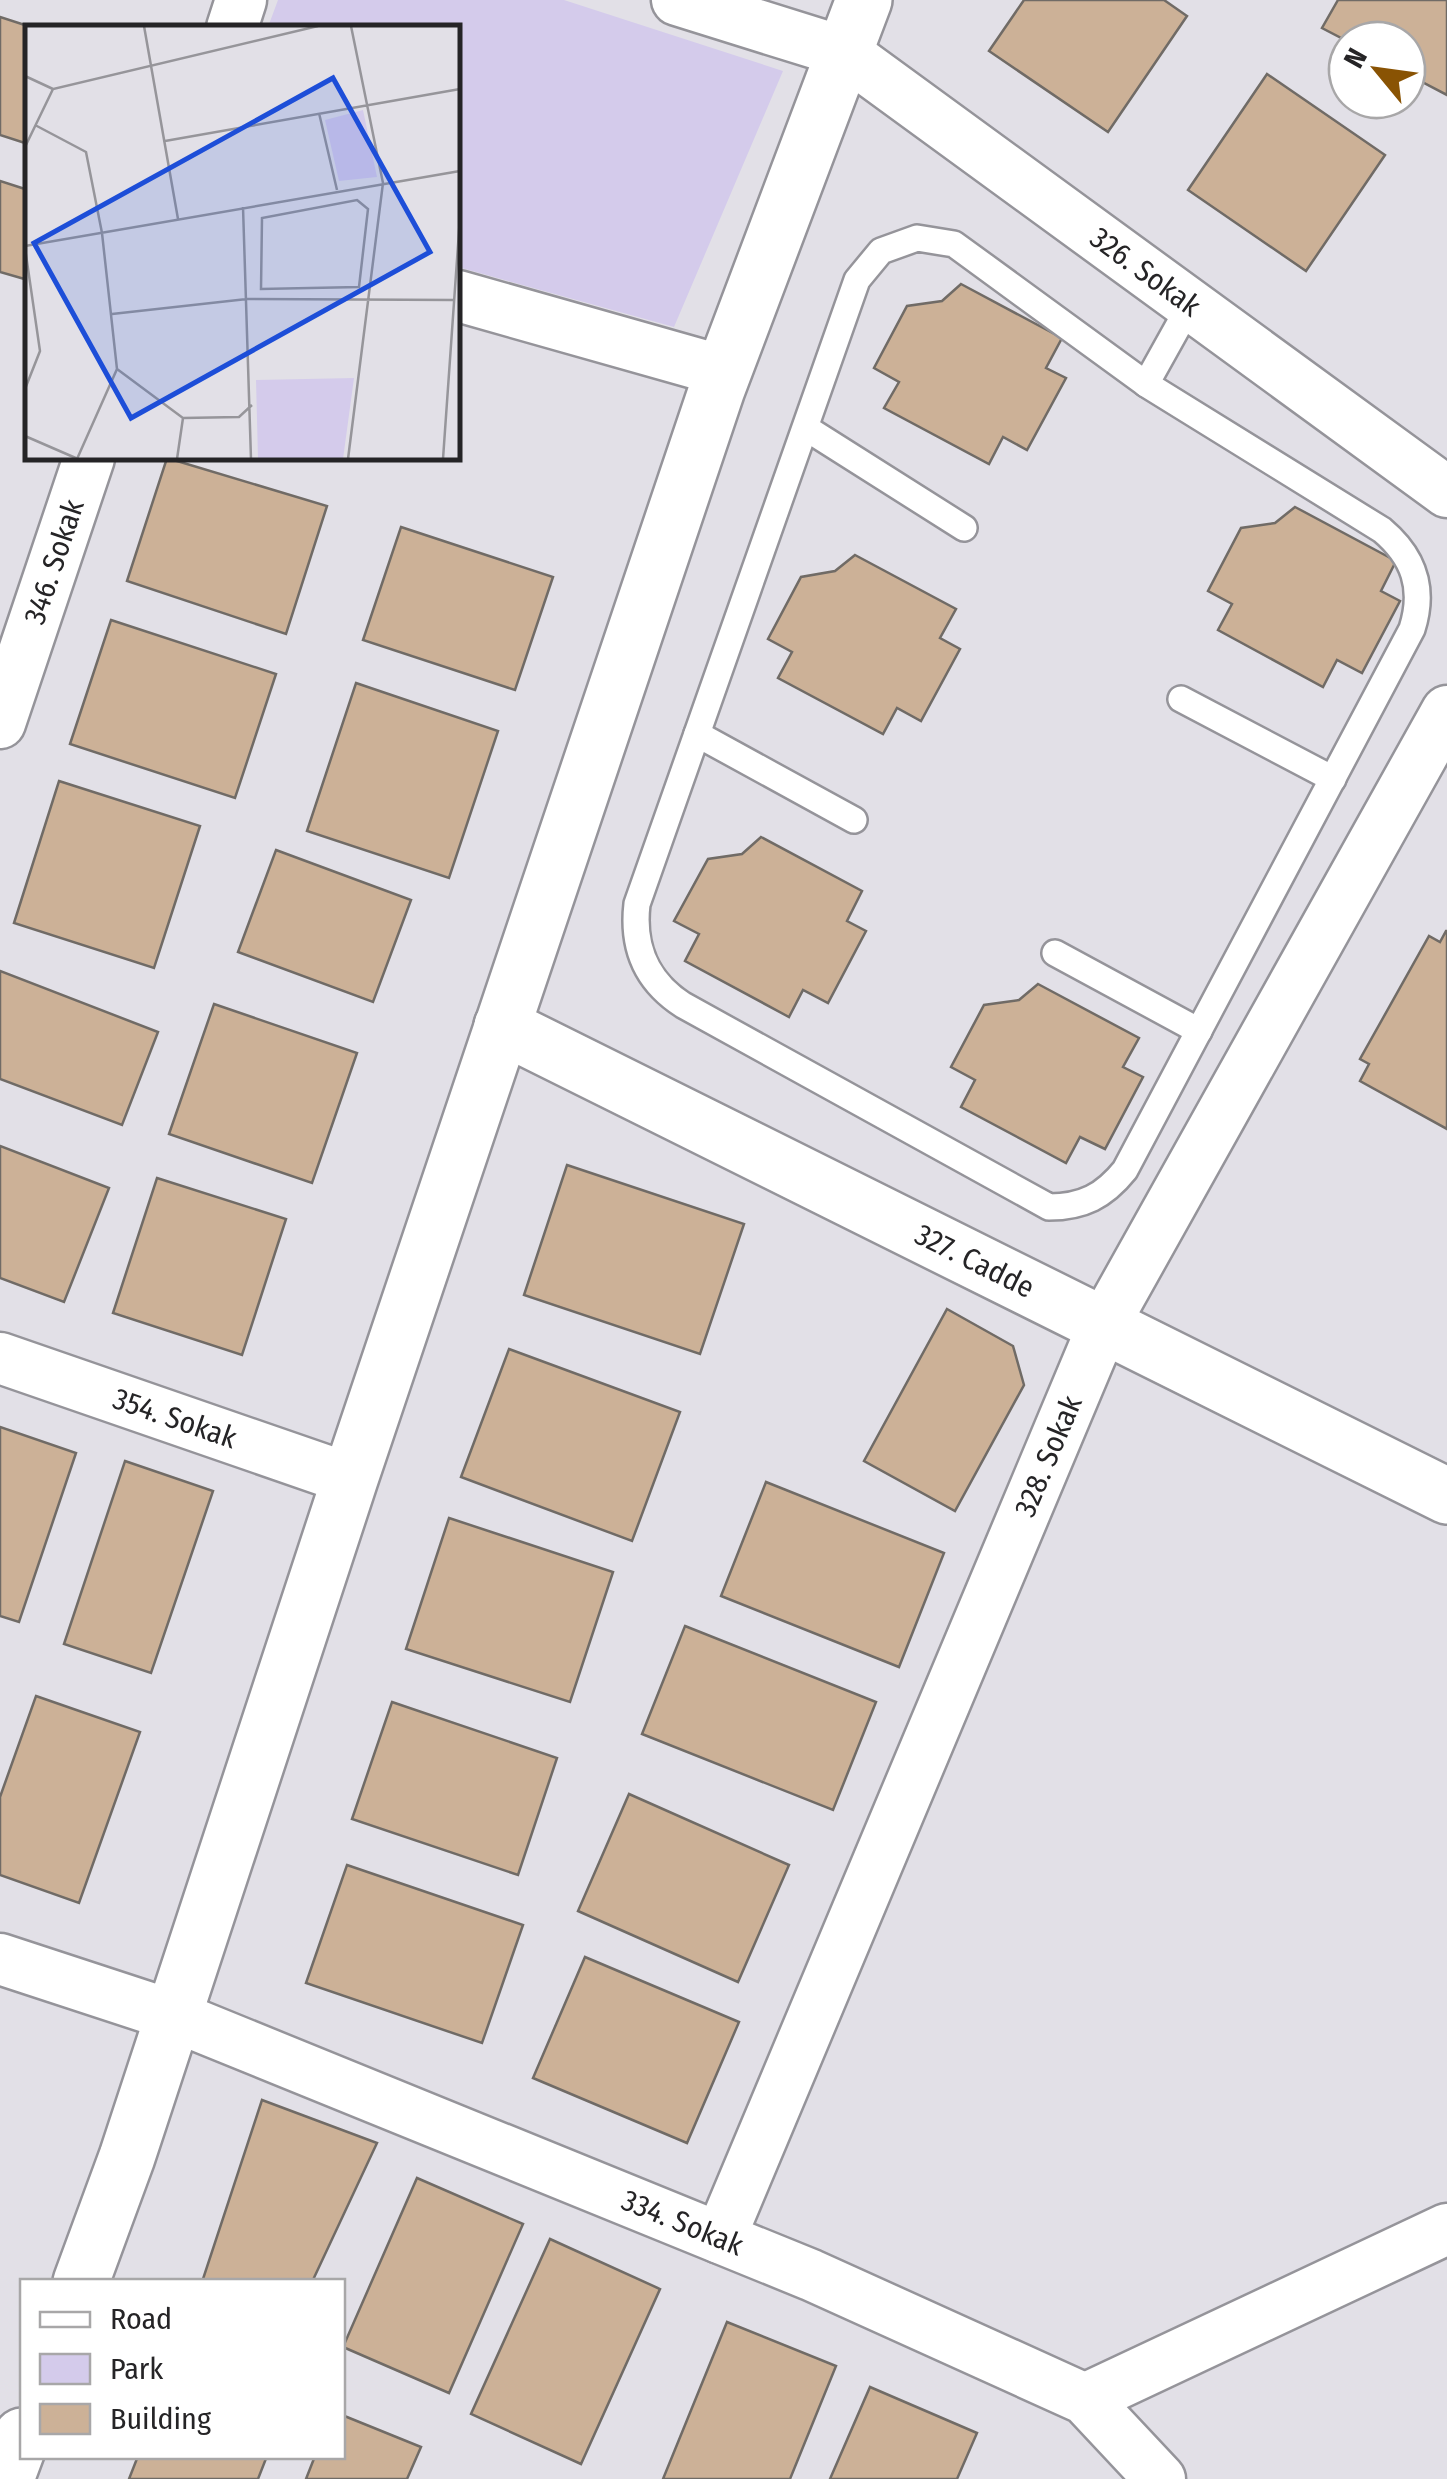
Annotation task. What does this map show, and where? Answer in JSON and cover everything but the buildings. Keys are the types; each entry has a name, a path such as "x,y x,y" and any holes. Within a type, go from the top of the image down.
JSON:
{"street":[{"path":"233,25 242,0"},
{"name":"326. Sokak","path":"678,0 844,52 1447,492"},
{"path":"82,2279 174,2016 350,1479 723,371 864,0"},
{"path":"460,297 723,371"},
{"name":"346. Sokak","path":"0,722 87,460"},
{"name":"328. Sokak","path":"720,2238 1104,1326 1447,711"},
{"name":"327. Cadde","path":"502,1026 1447,1496"},
{"name":"354. Sokak","path":"0,1358 350,1479"},
{"name":"334. Sokak","path":"0,1958 174,2016 720,2238 1085,2399 1160,2479"},
{"path":"1085,2399 1447,2229"},
{"path":"6,2479 20,2441"}],"lane":[{"path":"917,238 954,244 1146,384 1382,530 1408,558 1419,594 1412,629 1114,1184 1084,1204 1049,1208 667,994 644,966 634,924 637,904 857,280 881,251 917,238"},
{"path":"1146,384 1190,305"},
{"path":"806,428 964,528"},
{"path":"1181,699 1333,779"},
{"path":"698,734 854,820"},
{"path":"1056,953 1199,1032"}],"green space":[{"path":"278,0 564,0 783,71 674,327 460,268 460,25 269,25"}]}
